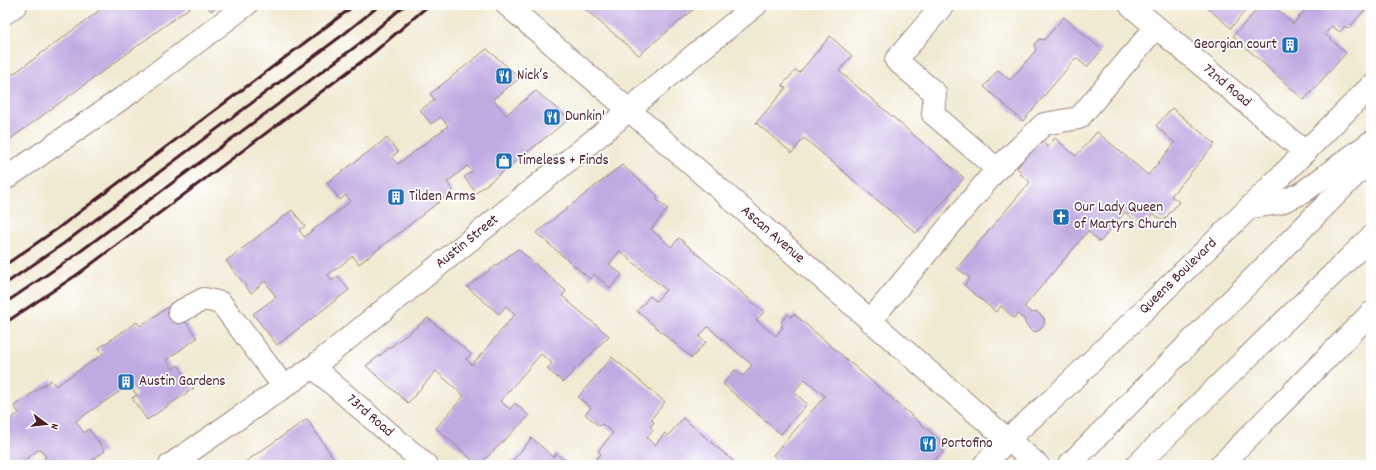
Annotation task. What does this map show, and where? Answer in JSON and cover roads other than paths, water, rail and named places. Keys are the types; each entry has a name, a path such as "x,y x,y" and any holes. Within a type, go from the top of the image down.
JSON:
{"street":[{"path":"5,179 134,90 246,5"},
{"name":"Ascan Avenue","path":"507,5 1038,465"},
{"name":"Austin Street","path":"170,465 313,367 630,111 672,73 756,5"},
{"path":"943,5 896,60 936,93 933,114 997,168"},
{"name":"72nd Road","path":"1130,5 1305,152"},
{"path":"870,320 997,168 1044,124 1079,118 1156,27"},
{"name":"Queens Boulevard","path":"984,465 1008,439 1054,398 1250,207 1371,86"},
{"path":"1250,207 1279,203 1302,193 1371,142"},
{"path":"1069,465 1371,159"},
{"path":"1137,465 1371,237"},
{"path":"179,312 204,299 221,303 284,387"},
{"path":"1220,465 1371,313"},
{"name":"73rd Road","path":"313,367 426,465"}],"railway":[{"path":"5,265 57,229 355,5"},
{"path":"5,284 63,244 344,34 380,5"},
{"path":"5,303 70,259 359,44 405,5"},
{"path":"5,323 78,274 373,53 429,5"}],"place":[{"name":"Georgian court","path":"1290,45"},
{"name":"Nick’s","path":"504,76"},
{"name":"Dunkin'","path":"552,117"},
{"name":"Timeless + Finds","path":"504,161"},
{"name":"Tilden Arms","path":"396,197"},
{"name":"Our Lady Queen of Martyrs Church","path":"1061,217"},
{"name":"Austin Gardens","path":"126,382"},
{"name":"Portofino","path":"928,444"}]}
